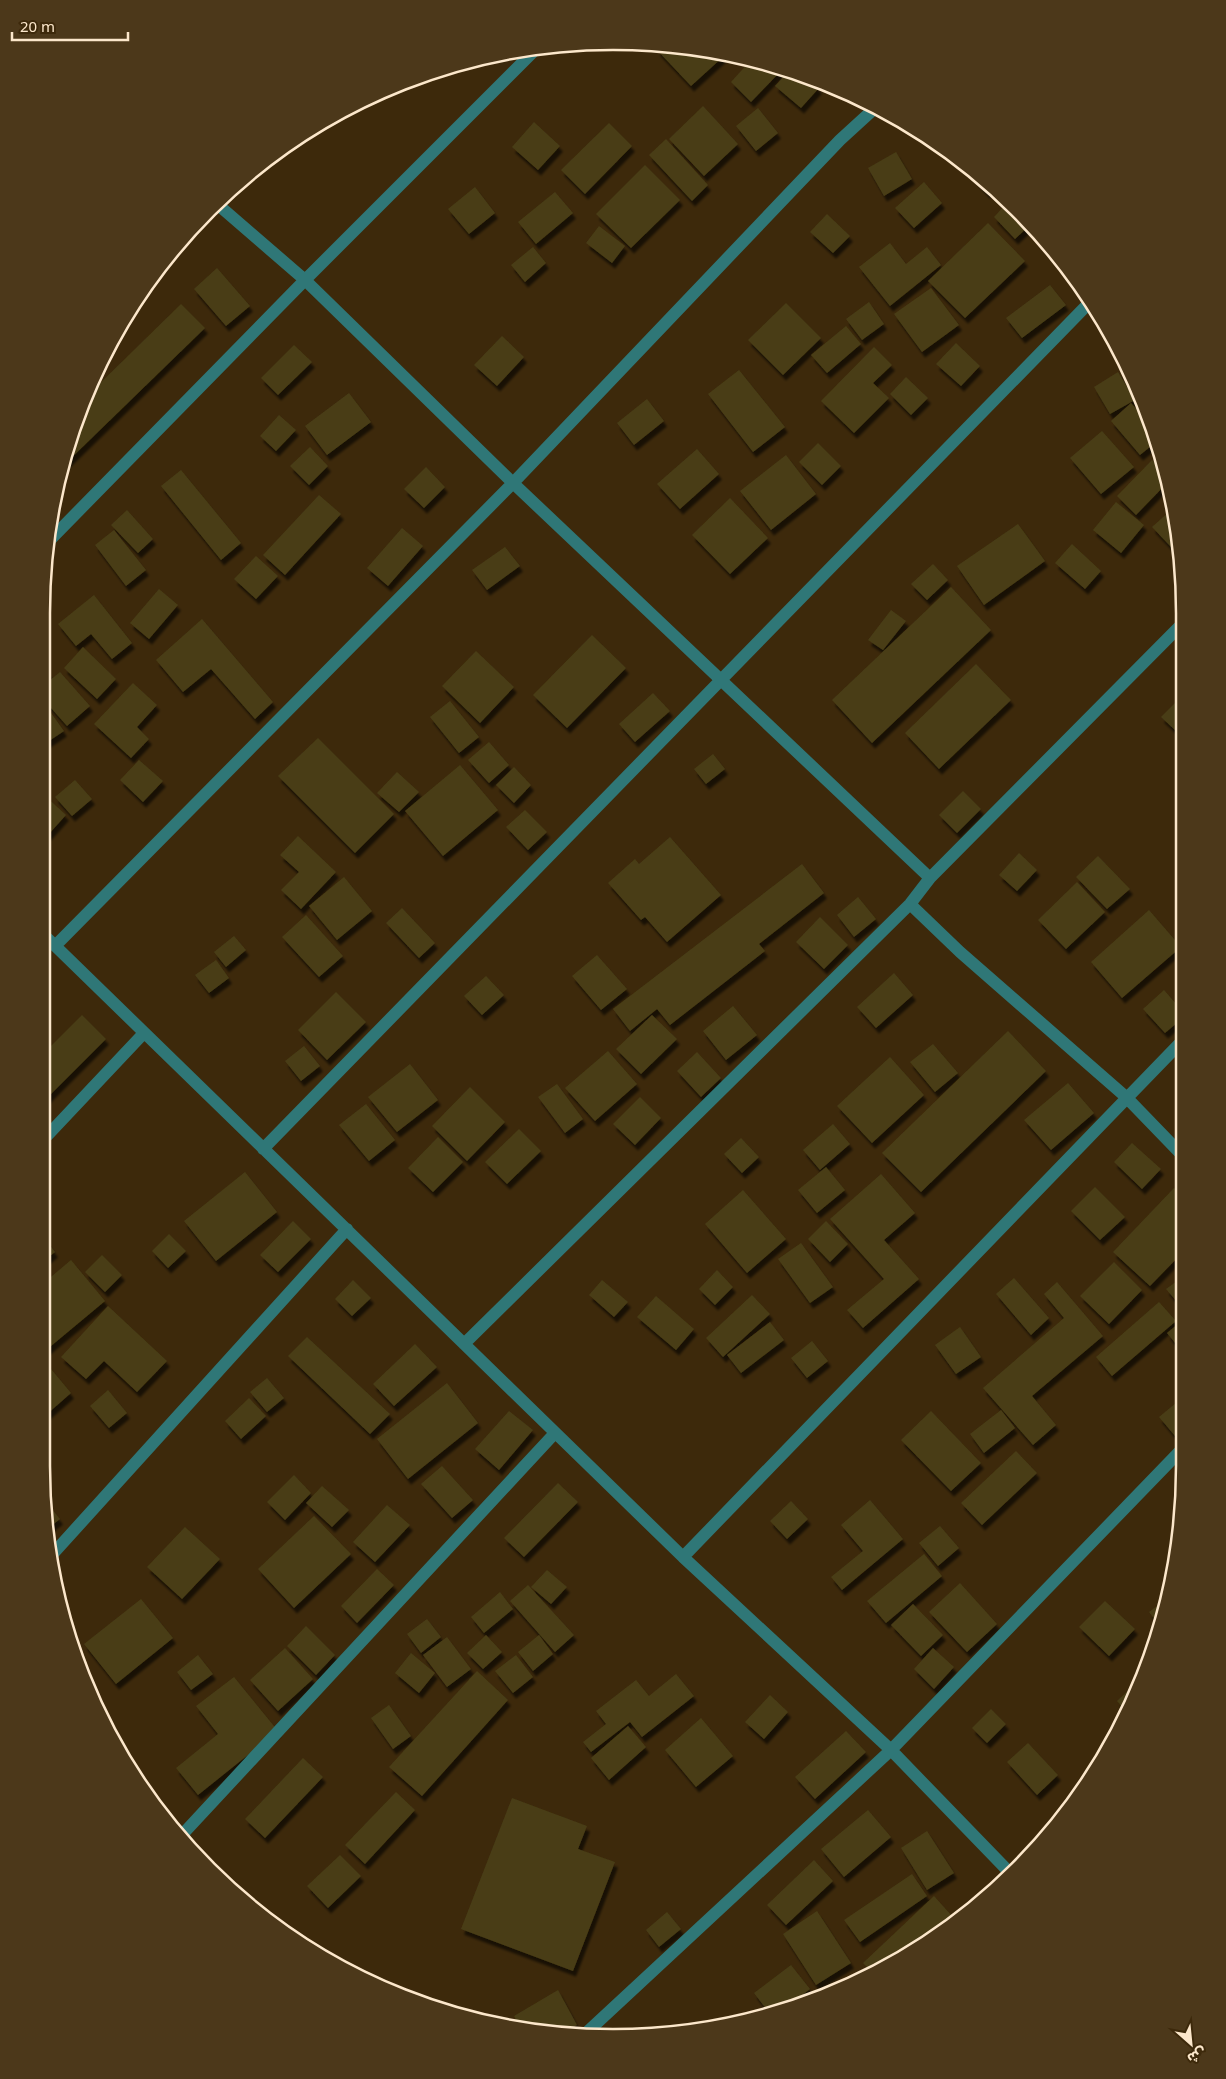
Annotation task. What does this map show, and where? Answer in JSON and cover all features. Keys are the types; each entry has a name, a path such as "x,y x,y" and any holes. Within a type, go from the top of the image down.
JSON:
{"street":[{"path":"56,534 305,280 528,57"},
{"path":"55,946 513,483 840,140 870,112"},
{"path":"222,208 305,280 513,483 930,878"},
{"path":"263,1149 1085,307"},
{"path":"464,1344 910,904 930,878 1176,630"},
{"path":"910,904 960,952 1126,1097 1176,1149"},
{"path":"50,941 683,1558 891,1750 1006,1869"},
{"path":"50,1133 144,1032"},
{"path":"683,1558 1176,1047"},
{"path":"57,1549 346,1229"},
{"path":"186,1832 555,1433"},
{"path":"591,2028 891,1750 1176,1455"}],"building":[{"path":"659,52 719,60 691,86"},
{"path":"746,66 777,75 751,102 731,82"},
{"path":"784,77 818,89 801,108 775,86"},
{"path":"703,106 738,144 704,176 669,139"},
{"path":"758,108 778,133 756,151 736,126"},
{"path":"534,122 560,146 538,170 512,147"},
{"path":"609,123 632,146 585,194 561,170"},
{"path":"666,139 708,185 692,201 649,155"},
{"path":"896,152 912,179 884,196 868,168"},
{"path":"645,165 680,200 631,248 596,214"},
{"path":"924,182 942,203 914,228 895,208"},
{"path":"475,187 495,213 469,234 448,209"},
{"path":"555,192 573,213 536,244 518,222"},
{"path":"1003,207 1025,230 1015,239 994,217"},
{"path":"827,214 850,236 833,253 810,232"},
{"path":"988,223 1025,261 965,318 928,281"},
{"path":"599,226 625,246 612,263 586,243"},
{"path":"890,243 906,264 927,247 941,265 890,306 859,267"},
{"path":"533,247 546,263 525,282 511,265"},
{"path":"217,268 250,306 226,326 194,289"},
{"path":"1050,285 1066,305 1022,338 1006,318"},
{"path":"931,288 959,325 922,352 894,314"},
{"path":"869,302 884,324 862,340 846,319"},
{"path":"786,303 821,338 783,375 748,340"},
{"path":"181,304 205,328 72,457 99,384"},
{"path":"846,326 861,344 827,373 811,355"},
{"path":"502,336 524,357 497,386 474,365"},
{"path":"956,343 980,366 961,386 936,364"},
{"path":"294,345 312,362 278,395 261,378"},
{"path":"874,347 892,365 873,383 889,398 854,433 821,401"},
{"path":"739,370 785,427 753,452 708,394"},
{"path":"1118,372 1134,401 1110,414 1094,387"},
{"path":"906,377 928,398 911,415 890,394"},
{"path":"349,393 371,422 327,455 305,426"},
{"path":"647,399 664,421 634,445 617,423"},
{"path":"1131,403 1138,411 1151,446 1140,455 1111,421"},
{"path":"279,415 296,430 276,451 260,436"},
{"path":"1102,431 1134,467 1101,494 1070,458"},
{"path":"818,443 841,466 822,485 799,462"},
{"path":"310,447 328,466 309,485 290,466"},
{"path":"697,449 719,474 680,509 657,484"},
{"path":"786,455 816,494 771,530 740,491"},
{"path":"1152,460 1156,464 1162,488 1136,515 1117,496"},
{"path":"426,467 445,487 424,508 404,489"},
{"path":"181,470 241,543 221,560 161,486"},
{"path":"319,495 341,514 285,575 263,555"},
{"path":"730,498 768,538 730,574 692,535"},
{"path":"1116,502 1144,525 1121,553 1093,530"},
{"path":"127,510 153,539 138,553 111,525"},
{"path":"1167,514 1171,547 1152,527"},
{"path":"1018,524 1045,561 984,605 957,566"},
{"path":"402,528 423,546 388,586 367,568"},
{"path":"114,530 146,570 126,586 95,545"},
{"path":"1072,544 1101,571 1085,589 1055,563"},
{"path":"505,547 520,566 487,590 472,570"},
{"path":"256,556 278,576 256,599 234,579"},
{"path":"933,564 948,580 927,600 911,584"},
{"path":"951,587 991,630 872,743 832,700"},
{"path":"159,589 178,605 149,639 130,623"},
{"path":"94,595 132,643 112,659 91,634 76,646 58,624"},
{"path":"891,610 906,621 883,650 868,640"},
{"path":"202,619 273,702 255,719 211,669 183,692 156,660"},
{"path":"592,635 626,668 567,728 533,695"},
{"path":"83,647 116,679 97,699 64,668"},
{"path":"476,651 514,687 480,723 442,686"},
{"path":"976,664 1011,700 939,769 905,733"},
{"path":"60,672 90,706 67,726 50,707 50,680"},
{"path":"133,683 157,705 137,727 149,739 131,758 94,724"},
{"path":"653,693 670,711 635,742 619,724"},
{"path":"450,701 479,737 459,753 430,717"},
{"path":"1176,702 1176,731 1161,717"},
{"path":"50,712 64,731 50,740"},
{"path":"318,738 394,814 355,853 278,776"},
{"path":"489,742 509,765 489,783 468,760"},
{"path":"713,754 725,769 706,784 694,769"},
{"path":"139,760 163,781 143,802 120,780"},
{"path":"460,765 498,810 443,856 405,811"},
{"path":"514,767 531,785 514,803 496,785"},
{"path":"397,772 419,792 399,812 377,793"},
{"path":"75,780 92,799 72,816 55,797"},
{"path":"963,791 981,809 957,833 939,815"},
{"path":"50,800 66,815 50,833"},
{"path":"525,810 547,832 528,850 506,827"},
{"path":"298,836 336,872 301,909 281,890 299,872 280,855"},
{"path":"670,837 721,895 667,942 645,917 641,920 608,883 635,859 639,864"},
{"path":"1019,853 1037,870 1017,891 999,875"},
{"path":"1098,856 1130,889 1107,909 1076,877"},
{"path":"802,864 824,893 759,944 765,951 670,1025 657,1009 630,1031 613,1009"},
{"path":"344,877 372,911 337,940 309,906"},
{"path":"1077,882 1105,912 1066,949 1038,920"},
{"path":"858,897 876,919 854,937 837,915"},
{"path":"402,908 435,943 419,958 386,923"},
{"path":"1149,910 1176,941 1176,951 1122,998 1091,962"},
{"path":"306,915 343,956 319,977 282,937"},
{"path":"820,917 848,945 824,969 796,942"},
{"path":"234,936 246,950 226,967 214,952"},
{"path":"597,955 627,989 601,1010 572,976"},
{"path":"216,960 229,978 209,993 195,975"},
{"path":"894,973 913,995 876,1028 857,1007"},
{"path":"486,976 504,995 482,1015 464,996"},
{"path":"1164,990 1176,1004 1176,1024 1165,1033 1143,1009"},
{"path":"336,992 366,1022 327,1060 298,1030"},
{"path":"733,1006 757,1035 726,1060 703,1031"},
{"path":"82,1015 106,1039 50,1095 50,1047"},
{"path":"652,1015 677,1039 641,1074 616,1049"},
{"path":"1008,1031 1046,1071 921,1192 882,1153"},
{"path":"933,1044 958,1073 935,1092 910,1062"},
{"path":"304,1046 320,1066 301,1081 285,1061"},
{"path":"608,1051 637,1084 595,1121 565,1088"},
{"path":"697,1052 721,1078 701,1097 677,1071"},
{"path":"890,1057 924,1095 872,1143 837,1106"},
{"path":"410,1064 438,1100 397,1132 368,1097"},
{"path":"1068,1083 1094,1113 1051,1150 1024,1120"},
{"path":"557,1084 583,1119 565,1133 538,1097"},
{"path":"470,1087 505,1122 467,1161 432,1126"},
{"path":"640,1097 661,1118 635,1145 613,1124"},
{"path":"366,1104 395,1140 369,1161 339,1125"},
{"path":"833,1124 850,1144 820,1170 803,1150"},
{"path":"519,1129 541,1151 507,1184 485,1162"},
{"path":"438,1137 463,1162 433,1192 408,1168"},
{"path":"741,1138 759,1157 742,1173 724,1154"},
{"path":"1132,1143 1161,1169 1142,1189 1114,1162"},
{"path":"826,1167 845,1190 817,1213 798,1190"},
{"path":"245,1172 277,1212 216,1261 184,1221"},
{"path":"881,1174 915,1213 884,1240 919,1279 863,1328 847,1310 884,1279 830,1219"},
{"path":"1095,1187 1125,1217 1100,1240 1071,1211"},
{"path":"1174,1188 1176,1190 1176,1259 1150,1286 1113,1252"},
{"path":"743,1190 786,1239 747,1273 705,1224"},
{"path":"293,1221 311,1239 278,1272 260,1255"},
{"path":"826,1221 848,1244 830,1262 808,1239"},
{"path":"169,1234 186,1251 168,1268 152,1251"},
{"path":"801,1243 833,1287 810,1303 778,1259"},
{"path":"50,1246 55,1252 50,1256"},
{"path":"102,1255 122,1275 105,1292 85,1272"},
{"path":"71,1260 105,1301 50,1347 50,1278"},
{"path":"1114,1262 1142,1290 1109,1324 1080,1296"},
{"path":"717,1270 733,1287 715,1305 699,1289"},
{"path":"1014,1278 1049,1318 1031,1335 996,1294"},
{"path":"353,1280 371,1298 352,1316 335,1299"},
{"path":"602,1280 628,1302 614,1317 589,1295"},
{"path":"1057,1282 1103,1336 1032,1396 1056,1425 1033,1445 983,1388 1064,1318 1044,1294"},
{"path":"1176,1282 1176,1301 1166,1289"},
{"path":"752,1295 770,1314 723,1357 706,1338"},
{"path":"656,1296 694,1329 676,1350 637,1317"},
{"path":"1159,1302 1176,1321 1112,1376 1096,1357"},
{"path":"108,1306 167,1361 137,1392 104,1361 86,1379 61,1357"},
{"path":"770,1322 784,1340 741,1373 727,1355"},
{"path":"1176,1326 1176,1344 1167,1333"},
{"path":"960,1327 981,1357 956,1374 935,1345"},
{"path":"307,1337 390,1414 370,1434 288,1356"},
{"path":"812,1341 828,1361 807,1378 791,1358"},
{"path":"415,1344 437,1367 394,1406 373,1384"},
{"path":"50,1368 71,1393 50,1411"},
{"path":"267,1378 284,1398 267,1412 250,1392"},
{"path":"447,1383 478,1423 408,1479 377,1439"},
{"path":"108,1390 127,1413 109,1428 90,1406"},
{"path":"249,1398 266,1416 241,1439 225,1421"},
{"path":"1176,1403 1176,1435 1175,1436 1159,1417"},
{"path":"1001,1410 1015,1428 984,1453 970,1434"},
{"path":"509,1411 533,1430 499,1470 475,1449"},
{"path":"931,1411 981,1463 951,1491 901,1440"},
{"path":"1016,1451 1037,1473 982,1525 961,1503"},
{"path":"442,1466 473,1500 452,1518 421,1484"},
{"path":"294,1475 311,1493 285,1520 267,1502"},
{"path":"558,1483 578,1502 524,1557 504,1538"},
{"path":"322,1486 349,1510 332,1527 306,1503"},
{"path":"870,1500 903,1539 842,1590 831,1577 863,1551 841,1525"},
{"path":"791,1501 808,1519 787,1539 770,1521"},
{"path":"387,1505 410,1525 375,1562 353,1542"},
{"path":"52,1509 60,1519 53,1524"},
{"path":"314,1516 351,1554 294,1608 258,1569"},
{"path":"940,1526 959,1548 938,1566 919,1543"},
{"path":"185,1527 220,1559 182,1599 147,1567"},
{"path":"924,1554 942,1576 886,1623 867,1601"},
{"path":"377,1569 394,1585 357,1623 341,1606"},
{"path":"547,1570 567,1587 551,1604 531,1587"},
{"path":"960,1583 997,1624 967,1652 929,1612"},
{"path":"528,1585 574,1635 555,1652 510,1601"},
{"path":"500,1592 513,1609 484,1633 471,1617"},
{"path":"141,1599 173,1638 116,1684 84,1644"},
{"path":"1105,1601 1135,1629 1109,1656 1079,1627"},
{"path":"913,1604 943,1635 921,1656 891,1625"},
{"path":"1159,1605 1155,1619 1149,1612"},
{"path":"427,1619 441,1637 421,1653 407,1634"},
{"path":"306,1626 335,1655 316,1675 287,1646"},
{"path":"486,1635 502,1652 483,1669 467,1653"},
{"path":"539,1635 553,1654 533,1671 518,1652"},
{"path":"447,1637 471,1669 447,1687 423,1655"},
{"path":"285,1648 313,1679 278,1711 250,1680"},
{"path":"933,1648 954,1667 934,1689 914,1669"},
{"path":"411,1653 435,1673 419,1693 395,1673"},
{"path":"198,1655 213,1674 191,1690 177,1672"},
{"path":"516,1655 533,1677 513,1693 495,1671"},
{"path":"477,1671 508,1700 422,1796 389,1767"},
{"path":"676,1674 694,1696 642,1737 630,1722 591,1752 583,1742 606,1724 596,1711 636,1680 649,1696"},
{"path":"234,1677 278,1731 198,1795 176,1768 218,1734 196,1706"},
{"path":"1129,1690 1122,1706 1117,1701"},
{"path":"770,1695 788,1712 764,1739 745,1722"},
{"path":"389,1705 411,1736 393,1749 371,1718"},
{"path":"991,1709 1006,1724 987,1743 972,1728"},
{"path":"701,1718 733,1756 696,1787 665,1750"},
{"path":"628,1726 646,1747 609,1780 591,1758"},
{"path":"846,1731 866,1752 815,1799 795,1777"},
{"path":"1028,1743 1058,1775 1037,1795 1007,1762"},
{"path":"303,1758 323,1777 265,1838 245,1819"},
{"path":"396,1792 415,1810 365,1864 345,1845"},
{"path":"512,1798 587,1826 578,1849 615,1862 573,1971 461,1929"},
{"path":"868,1810 891,1837 844,1877 821,1849"},
{"path":"927,1831 954,1873 927,1890 901,1848"},
{"path":"340,1855 361,1876 328,1908 307,1886"},
{"path":"814,1860 833,1881 786,1925 767,1905"},
{"path":"912,1874 927,1896 860,1942 844,1920"},
{"path":"934,1896 952,1916 894,1954 868,1968 863,1963"},
{"path":"817,1911 851,1963 816,1985 783,1934"},
{"path":"667,1912 681,1929 659,1947 646,1930"},
{"path":"791,1965 810,1989 800,1997 765,2008 754,1993"},
{"path":"558,1990 577,2025 573,2028 540,2024 516,2020 514,2016"}]}
